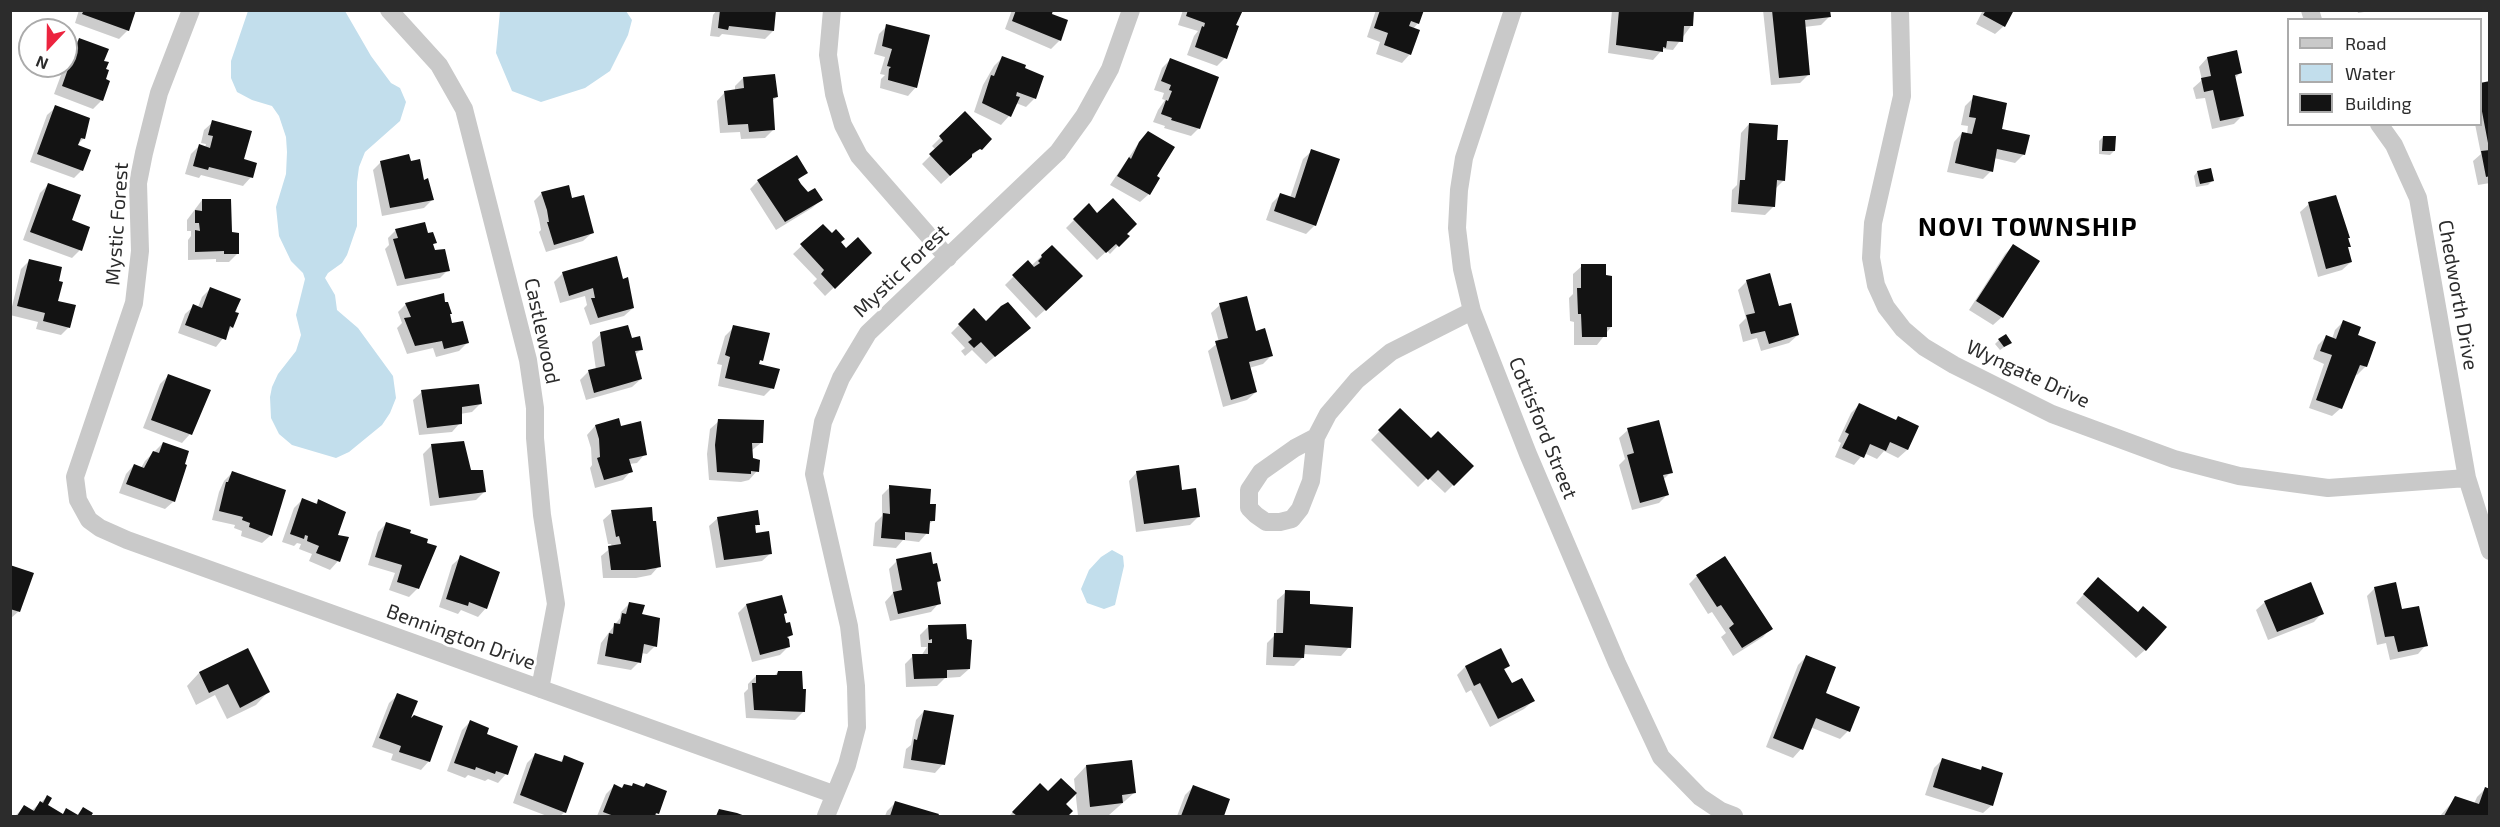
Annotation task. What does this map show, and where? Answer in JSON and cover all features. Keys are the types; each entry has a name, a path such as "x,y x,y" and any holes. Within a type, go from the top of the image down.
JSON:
{"street":[{"name":"Mystic Forest","path":"82,509 76,491 75,477 134,303 140,251 138,183 144,153 159,93 191,10"},
{"name":"Castlewood","path":"389,10 439,65 464,109 528,360 535,408 535,438 542,515 556,604 540,689"},
{"path":"832,10 828,55 834,94 843,125 860,156 948,258"},
{"name":"Mystic Forest","path":"826,816 833,794 847,765 857,727 856,686 849,626 814,474 823,422 841,378 868,333 1058,152 1084,116 1110,69 1131,10"},
{"name":"Cottisford Street","path":"1513,10 1464,158 1459,190 1457,228 1462,269 1472,311 1565,542 1617,663 1662,757 1700,797 1721,811 1734,816"},
{"name":"Wyngate Drive","path":"1900,10 1902,96 1873,223 1871,258 1876,285 1886,307 1903,329 1924,347 1954,365 2052,414 2174,459 2229,473 2328,488 2467,478"},
{"name":"Chedworth Drive","path":"2380,126 2394,145 2418,198 2467,478 2490,551"},
{"path":"1316,437 1295,448 1261,472 1249,490 1249,508 1266,522 1292,519 1300,509 1311,481 1316,437 1329,414 1357,380 1391,352 1472,311"},
{"name":"Bennington Drive","path":"82,509 89,520 112,534 833,794"}],"water":[{"path":"248,11 345,11 371,56 391,83 400,88 406,102 400,121 365,152 359,167 357,182 357,226 347,255 342,263 325,278 335,295 337,310 358,328 393,376 396,398 382,425 349,452 336,458 292,445 279,434 271,418 272,387 278,374 296,351 301,335 296,315 305,279 303,273 291,261 279,236 276,207 286,174 287,152 286,137 279,116 272,106 252,100 237,92 231,78 231,61"},
{"path":"500,11 626,11 632,20 628,35 610,71 585,88 541,102 512,91 496,53"},
{"path":"1112,550 1123,556 1124,566 1115,605 1104,609 1087,603 1081,589 1089,570 1101,557"}],"building":[{"path":"84,10 136,10 129,31 82,14"},
{"path":"720,10 776,10 774,31 729,26 728,30 718,28"},
{"path":"1016,10 1053,10 1052,14 1068,20 1061,41 1012,21"},
{"path":"1188,10 1243,10 1236,25 1239,26 1227,59 1195,47 1205,23 1186,16"},
{"path":"1380,10 1424,10 1419,24 1411,21 1409,26 1420,30 1411,55 1384,45 1388,33 1374,28"},
{"path":"1619,10 1694,10 1693,26 1684,26 1683,42 1667,41 1663,52 1616,45"},
{"path":"1772,10 1830,10 1831,17 1805,20 1810,75 1779,78"},
{"path":"1986,10 2014,10 2005,27 1983,15"},
{"path":"886,24 930,35 917,88 888,80 891,67 887,66 892,49 882,46"},
{"path":"79,38 109,49 104,61 109,62 106,79 110,81 103,101 62,86 65,78 78,78"},
{"path":"2237,50 2242,73 2235,75 2244,116 2220,121 2213,90 2204,92 2201,78 2211,76 2207,57"},
{"path":"1002,56 1026,65 1025,68 1044,76 1036,99 1017,92 1016,96 1020,97 1011,117 982,103 991,75 994,76"},
{"path":"1170,58 1219,77 1200,129 1171,120 1172,118 1161,114 1172,91 1169,90 1171,85 1161,81"},
{"path":"775,74 778,97 773,98 775,130 749,132 748,124 728,125 724,91 744,88 743,77"},
{"path":"2490,81 2490,143 2488,143 2482,112 2482,83"},
{"path":"1973,95 2007,103 2002,129 2030,135 2025,155 1997,149 1993,172 1955,163 1962,132 1972,134 1976,118 1969,117"},
{"path":"55,105 90,118 85,139 81,138 78,145 91,150 83,171 37,154"},
{"path":"965,111 992,139 982,150 972,154 972,157 950,176 929,154 943,141 939,136"},
{"path":"212,120 252,131 244,159 257,163 253,178 209,167 208,170 193,166 199,144 210,148 213,136 208,135"},
{"path":"1749,123 1778,125 1777,140 1788,140 1785,181 1777,180 1775,207 1738,204 1740,180 1745,180"},
{"path":"1148,131 1175,147 1157,176 1160,178 1150,195 1117,176 1129,157 1131,159 1139,142"},
{"path":"2103,136 2116,136 2115,151 2102,151"},
{"path":"1311,149 1340,159 1316,226 1274,211 1280,193 1295,198"},
{"path":"2490,150 2490,176 2486,177 2481,151"},
{"path":"409,154 411,161 420,159 424,180 428,178 434,200 390,208 380,161"},
{"path":"797,155 808,173 798,179 808,192 815,188 823,200 785,222 757,180"},
{"path":"2211,168 2214,181 2200,184 2197,171"},
{"path":"48,183 81,195 72,220 90,227 82,251 30,232"},
{"path":"569,185 572,198 584,195 594,233 554,245 541,192"},
{"path":"2336,195 2350,238 2348,238 2351,247 2348,247 2352,262 2326,269 2308,202"},
{"path":"1113,198 1137,224 1127,234 1130,236 1119,247 1116,244 1106,253 1073,219 1089,203 1097,213"},
{"path":"202,199 231,199 232,232 239,233 239,254 224,254 224,251 195,252 195,230 200,231 199,223 195,223 195,210 202,211"},
{"path":"425,222 428,233 433,232 437,243 433,244 435,250 445,249 450,271 405,279 393,239 398,238 395,229"},
{"path":"823,224 832,233 836,229 845,239 841,242 846,248 858,237 872,253 835,289 821,274 824,270 800,244"},
{"path":"2013,244 2040,261 2003,318 1976,301"},
{"path":"1052,245 1083,276 1046,311 1012,275 1028,260 1034,267 1040,263 1038,261 1041,255"},
{"path":"617,256 623,279 628,277 634,308 598,318 591,298 595,298 593,288 569,296 562,272"},
{"path":"29,259 62,267 59,281 63,282 58,301 76,305 70,328 43,321 45,313 17,306"},
{"path":"1581,264 1606,264 1606,275 1612,276 1612,327 1607,327 1607,337 1582,337 1577,288 1581,288"},
{"path":"1770,273 1779,306 1791,303 1799,335 1769,344 1765,331 1751,334 1746,315 1755,313 1746,280"},
{"path":"210,287 241,299 235,312 239,313 233,328 230,326 226,340 185,325 193,304 202,308"},
{"path":"444,293 445,302 448,302 452,314 450,314 452,323 463,321 469,343 444,349 442,341 415,346 404,318 411,317 405,303"},
{"path":"1247,296 1256,331 1265,328 1273,356 1249,362 1257,392 1231,400 1215,341 1228,338 1219,303"},
{"path":"1008,302 1031,328 995,357 981,342 974,348 968,342 972,339 958,324 974,308 986,321"},
{"path":"2343,320 2361,327 2358,335 2376,342 2367,367 2360,365 2342,409 2316,400 2332,355 2320,351 2326,335 2336,339"},
{"path":"628,325 632,338 640,336 643,350 635,351 642,379 594,393 588,370 605,366 600,332"},
{"path":"733,325 770,333 763,361 760,360 759,364 780,369 774,389 725,378 730,357 725,355"},
{"path":"2006,334 2012,343 2004,347 1998,339"},
{"path":"168,374 211,390 192,435 151,420"},
{"path":"479,384 482,404 462,407 462,424 427,428 421,390"},
{"path":"1859,403 1896,420 1898,416 1919,426 1908,450 1890,442 1886,451 1870,444 1864,458 1842,448 1849,434 1845,432"},
{"path":"1400,408 1431,438 1438,431 1474,466 1454,486 1438,470 1428,480 1378,430"},
{"path":"619,418 621,426 641,421 647,455 629,459 633,472 604,480 597,458 600,457 599,439 595,425"},
{"path":"718,419 764,420 763,443 752,443 753,458 760,460 759,472 751,471 751,474 717,472 715,445"},
{"path":"1659,420 1673,473 1663,475 1669,495 1640,503 1627,455 1634,453 1627,428"},
{"path":"464,441 471,470 483,470 486,492 439,498 431,444"},
{"path":"163,442 189,451 175,502 126,484 134,464 144,468 153,451 159,453"},
{"path":"1179,465 1182,490 1196,488 1200,517 1144,524 1136,471"},
{"path":"232,471 286,490 272,536 249,527 250,523 242,520 243,517 219,511 226,482"},
{"path":"889,485 931,489 930,504 936,504 935,521 930,521 929,534 905,532 905,540 881,538 883,513 890,514"},
{"path":"302,498 317,504 318,499 346,512 338,535 349,537 340,562 316,553 319,546 307,541 308,536 305,535 304,539 290,534"},
{"path":"652,507 653,521 656,521 661,567 645,570 611,570 608,546 621,544 619,536 616,537 611,510"},
{"path":"758,510 760,525 755,525 756,533 769,531 772,554 724,560 717,517"},
{"path":"386,522 411,530 410,533 428,539 427,543 437,546 419,589 397,582 402,565 375,557"},
{"path":"931,552 933,564 937,563 941,581 937,582 941,604 898,614 893,592 902,590 896,559"},
{"path":"460,555 500,572 487,609 469,602 468,606 446,599"},
{"path":"1725,556 1773,629 1742,648 1729,628 1734,624 1721,605 1717,607 1696,575"},
{"path":"10,565 34,573 20,612 10,609"},
{"path":"2098,577 2138,612 2143,606 2167,627 2146,651 2083,594"},
{"path":"2311,582 2324,614 2277,632 2264,601"},
{"path":"2396,582 2402,609 2419,606 2428,646 2398,652 2394,636 2385,637 2374,587"},
{"path":"1285,590 1310,591 1310,604 1353,607 1351,648 1305,645 1304,658 1273,657 1274,633 1283,633"},
{"path":"782,595 787,613 784,614 786,623 790,622 793,635 787,637 790,647 760,655 746,604"},
{"path":"629,602 645,605 642,614 660,618 657,647 644,644 641,663 605,656 609,633 613,634 614,623 620,624 622,613 626,614"},
{"path":"966,624 967,639 972,640 970,669 947,670 947,678 914,679 912,654 928,654 928,643 932,643 932,639 929,640 928,625"},
{"path":"248,648 270,692 240,708 228,684 209,693 199,672"},
{"path":"1501,648 1510,666 1504,669 1512,683 1522,678 1535,701 1498,719 1480,683 1474,686 1465,666"},
{"path":"1806,655 1836,667 1826,693 1860,707 1850,732 1816,718 1803,750 1773,738"},
{"path":"778,671 802,671 803,689 806,689 805,712 754,710 752,683 756,683 756,675 777,675"},
{"path":"397,693 418,701 411,718 414,715 443,726 430,762 399,752 401,746 379,738"},
{"path":"924,710 954,715 945,765 911,760 914,739 917,740"},
{"path":"470,720 489,728 487,734 518,746 508,775 496,771 495,774 476,767 475,770 454,763"},
{"path":"535,753 562,762 564,755 584,763 566,813 520,795"},
{"path":"1942,758 1981,770 1982,766 2003,773 1993,806 1933,787"},
{"path":"1132,760 1136,793 1122,795 1123,803 1090,807 1086,765"},
{"path":"1061,778 1077,793 1066,804 1073,811 1068,816 1017,816 1012,812 1040,783 1048,791"},
{"path":"633,783 644,787 646,783 667,791 659,814 656,813 655,816 614,816 603,812 614,784 622,788 624,784 632,786"},
{"path":"1193,785 1230,799 1224,816 1181,816"},
{"path":"2485,787 2490,789 2490,816 2444,816 2455,796 2479,804"},
{"path":"47,795 52,798 48,805 63,814 66,808 78,815 83,807 93,813 91,816 17,816 24,805 34,811 40,801 43,803"},
{"path":"895,801 939,814 938,816 890,816"},
{"path":"719,809 737,813 745,816 716,816"}],"district":[{"name":"NOVI TOWNSHIP","path":"2028,227"}]}
